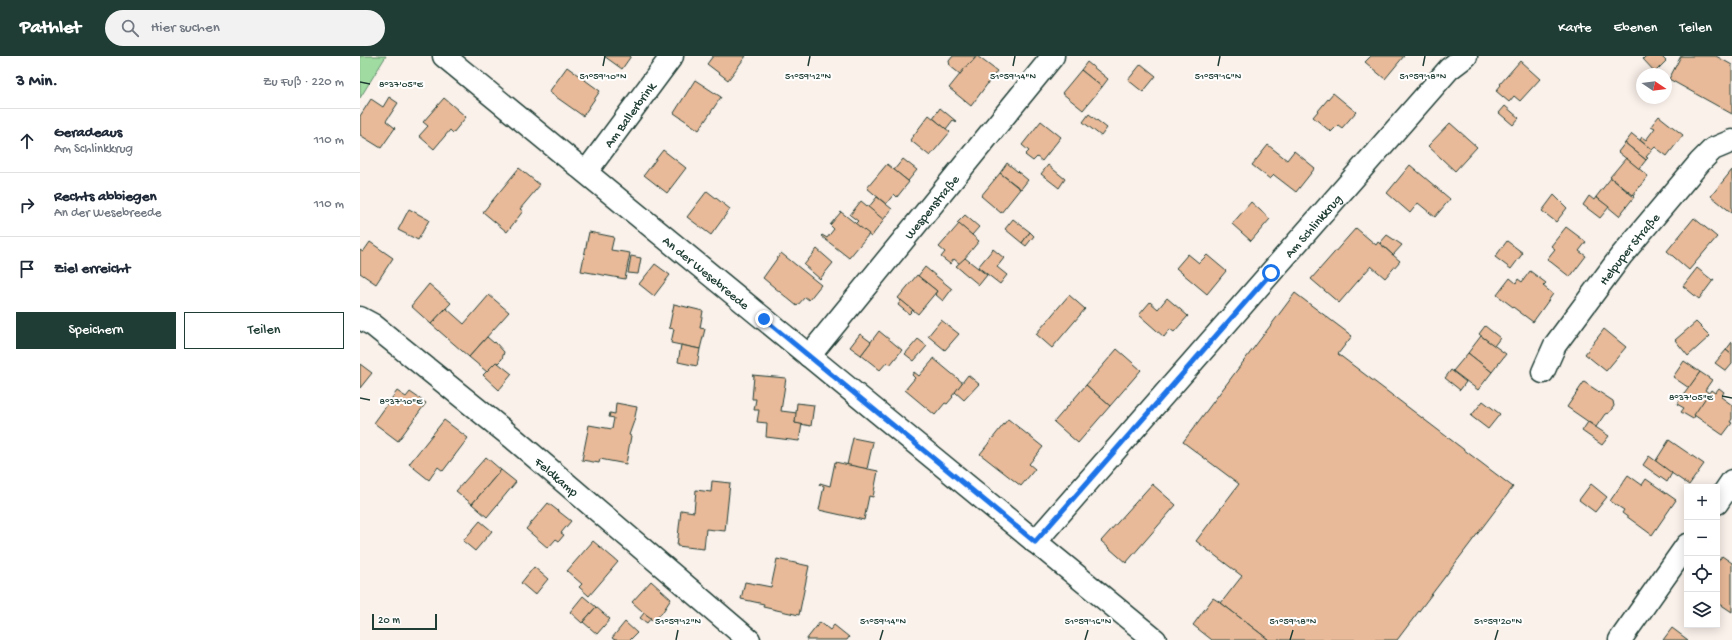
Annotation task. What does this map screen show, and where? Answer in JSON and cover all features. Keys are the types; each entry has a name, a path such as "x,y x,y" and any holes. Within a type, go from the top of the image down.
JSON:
{"street":[{"name":"An der Wesebreede","path":"444,56 1155,640"},
{"name":"Am Ballerbrink","path":"586,172 672,56"},
{"name":"Wespenstraße","path":"809,356 1053,56"},
{"name":"Am Schlinkkrug","path":"1035,542 1450,69 1466,56"},
{"name":"Helpuper Straße","path":"1543,372 1555,346 1621,256 1700,162 1713,149 1732,141"},
{"name":"Feldkamp","path":"360,318 373,325 513,438 749,640"},
{"path":"1720,499 1732,481"},
{"path":"1620,640 1684,549"}],"green space":[{"path":"360,56 386,56 360,98"}],"building":[{"path":"604,56 631,56 622,69"},
{"path":"713,56 746,56 728,80 707,64"},
{"path":"953,56 976,57 960,74 950,66 949,61"},
{"path":"977,56 997,71 971,106 949,88 969,63 970,64"},
{"path":"1371,56 1404,56 1385,79 1365,62"},
{"path":"1646,56 1661,56 1666,61 1659,68 1651,68 1643,59"},
{"path":"1681,56 1716,56 1732,65 1732,114 1672,81 1672,73"},
{"path":"1520,61 1540,79 1520,101 1514,96 1509,102 1496,91 1501,85 1500,84"},
{"path":"1087,62 1108,79 1102,87 1081,70"},
{"path":"1141,64 1156,76 1143,92 1128,80"},
{"path":"567,67 600,91 583,116 549,92"},
{"path":"1081,70 1102,87 1083,110 1062,93"},
{"path":"695,80 721,97 699,130 674,113"},
{"path":"1333,93 1356,112 1342,128 1338,125 1331,132 1313,117"},
{"path":"389,97 398,103 386,121 395,128 381,148 360,135 360,116 371,99 383,107"},
{"path":"444,98 466,117 453,133 450,130 434,149 419,136 428,126 423,122"},
{"path":"1505,106 1519,118 1513,125 1499,113"},
{"path":"940,108 957,122 953,120 946,129 933,118"},
{"path":"1089,114 1107,128 1101,136 1083,122"},
{"path":"929,115 950,132 930,156 910,140"},
{"path":"1659,116 1683,135 1667,156 1655,147 1652,150 1640,140 1642,137 1646,140 1655,128 1651,126"},
{"path":"1041,121 1061,137 1042,161 1037,157 1033,161 1025,155 1029,151 1022,145"},
{"path":"1450,123 1477,147 1455,171 1428,146"},
{"path":"1632,134 1652,150 1646,157 1648,158 1646,160 1625,143"},
{"path":"1625,143 1646,160 1639,169 1618,152"},
{"path":"1268,145 1287,160 1294,151 1315,168 1296,192 1274,175 1270,179 1252,165"},
{"path":"663,150 686,168 667,193 644,175"},
{"path":"1626,158 1648,176 1633,195 1610,177"},
{"path":"903,159 917,170 908,181 894,170"},
{"path":"1007,163 1028,180 1021,189 1000,173"},
{"path":"887,164 909,182 897,197 894,194 886,204 867,188"},
{"path":"1048,165 1065,179 1059,188 1041,174"},
{"path":"1410,165 1450,199 1435,217 1418,203 1410,213 1387,193"},
{"path":"519,168 540,185 520,209 523,211 507,232 483,212"},
{"path":"1732,170 1732,213 1711,196"},
{"path":"1000,173 1020,189 1001,213 981,196"},
{"path":"1611,178 1634,197 1619,216 1596,197"},
{"path":"707,191 730,209 711,235 687,217"},
{"path":"1554,195 1567,208 1556,222 1542,211"},
{"path":"1589,196 1594,200 1596,197 1609,207 1600,218 1583,205"},
{"path":"877,197 892,209 883,220 868,208"},
{"path":"861,201 884,220 871,237 855,224 858,221 850,215"},
{"path":"1251,202 1270,219 1251,241 1232,224"},
{"path":"409,209 429,220 418,240 398,230"},
{"path":"841,212 869,234 849,258 821,236 822,235 827,238 834,229 830,225"},
{"path":"965,215 979,227 972,235 957,223"},
{"path":"1694,218 1717,237 1689,270 1667,251"},
{"path":"1013,219 1030,232 1022,243 1005,229"},
{"path":"959,224 979,241 960,264 954,259 950,264 941,257 945,252 939,247"},
{"path":"1566,227 1586,242 1579,251 1586,256 1570,277 1547,259 1555,249 1551,246"},
{"path":"1356,228 1376,245 1378,242 1400,261 1385,278 1371,266 1339,303 1311,279"},
{"path":"589,232 614,237 611,250 630,253 625,279 581,271"},
{"path":"1030,232 1034,236 1026,246 1022,243"},
{"path":"1387,235 1402,245 1393,255 1380,243"},
{"path":"1507,241 1523,253 1511,269 1495,257"},
{"path":"370,242 393,258 376,284 360,273 360,250 363,252"},
{"path":"817,249 833,263 820,279 804,265"},
{"path":"993,249 1004,258 997,267 1007,275 1000,284 978,267"},
{"path":"781,253 821,285 809,300 805,297 797,306 763,278"},
{"path":"1188,254 1199,263 1207,255 1226,271 1207,294 1176,268"},
{"path":"631,256 641,258 638,274 628,273"},
{"path":"965,258 987,275 979,285 956,266"},
{"path":"655,264 670,275 654,296 639,284"},
{"path":"925,267 952,289 943,301 935,294 937,291 918,276"},
{"path":"1697,268 1712,280 1714,279 1699,299 1683,286"},
{"path":"1530,271 1546,283 1543,286 1553,294 1533,322 1497,295 1510,278 1516,283 1518,279 1522,282"},
{"path":"917,275 937,291 918,314 898,298"},
{"path":"429,284 451,303 431,324 411,306"},
{"path":"1295,293 1352,336 1338,354 1513,487 1397,640 1269,640 1221,603 1242,576 1196,541 1239,484 1183,442"},
{"path":"489,295 509,312 469,357 431,324 446,308 464,324"},
{"path":"1069,295 1085,309 1052,348 1036,334"},
{"path":"1167,298 1188,316 1174,332 1170,329 1164,337 1139,315 1150,302 1158,309"},
{"path":"901,300 913,310 909,314 898,305"},
{"path":"674,304 703,311 700,328 705,329 700,349 671,343 674,329 669,328"},
{"path":"941,320 959,334 945,350 928,336"},
{"path":"1696,322 1710,336 1688,356 1675,340"},
{"path":"1485,326 1500,338 1494,346 1479,334"},
{"path":"1604,329 1626,347 1606,371 1585,354"},
{"path":"879,331 902,350 890,365 887,362 880,370 861,355"},
{"path":"860,334 871,342 861,355 850,347"},
{"path":"1481,336 1506,354 1492,372 1468,353"},
{"path":"487,337 494,343 495,342 504,352 502,359 498,363 495,363 487,372 469,357"},
{"path":"918,339 927,346 914,361 905,354"},
{"path":"1732,342 1732,355 1726,350"},
{"path":"681,345 700,349 697,366 678,362"},
{"path":"1117,349 1141,370 1110,406 1086,385"},
{"path":"1726,350 1732,355 1732,364 1726,371 1715,363"},
{"path":"1468,353 1492,372 1478,390 1453,371"},
{"path":"933,358 963,383 947,404 945,403 935,415 905,390 915,378 912,375 914,372 919,376 933,360"},
{"path":"1684,361 1700,372 1689,388 1673,377"},
{"path":"496,362 512,374 499,390 483,375"},
{"path":"360,364 372,373 360,388"},
{"path":"1451,370 1466,382 1460,390 1445,378"},
{"path":"1700,372 1712,380 1705,390 1709,393 1693,419 1681,412 1684,408 1677,404"},
{"path":"752,375 786,378 781,411 797,413 795,423 802,424 799,441 766,437 767,423 757,422 759,410 754,410 756,399 752,399 754,376"},
{"path":"968,375 979,384 964,400 955,392"},
{"path":"1584,382 1613,401 1614,406 1609,413 1605,414 1596,427 1567,407"},
{"path":"1086,385 1110,406 1078,443 1054,422"},
{"path":"1719,388 1724,392 1721,397 1732,405 1732,419 1730,422 1732,423 1723,435 1694,415 1711,390 1715,393"},
{"path":"397,391 406,397 410,392 426,403 398,441 374,423"},
{"path":"1483,401 1500,414 1488,429 1471,416"},
{"path":"616,403 637,407 629,435 631,436 626,464 600,459 599,463 582,460 589,425 612,429 614,418 609,417 610,413 615,414"},
{"path":"797,403 814,405 811,426 795,423"},
{"path":"1008,419 1043,447 1029,464 1035,469 1021,486 980,454"},
{"path":"444,420 468,438 443,471 438,467 429,480 409,464"},
{"path":"1588,422 1609,436 1602,445 1582,431"},
{"path":"853,438 873,442 867,469 847,465"},
{"path":"1669,440 1704,464 1690,484 1688,484 1655,462"},
{"path":"1649,456 1672,473 1667,482 1643,465"},
{"path":"486,457 501,470 472,504 456,491"},
{"path":"835,462 878,471 873,497 869,496 864,520 819,510 824,486 819,485 820,483 830,486"},
{"path":"501,470 516,482 487,517 472,504"},
{"path":"1628,475 1642,485 1646,479 1676,500 1652,535 1622,513 1624,510 1610,501"},
{"path":"712,481 730,483 725,531 706,529 704,549 677,546 681,510 694,512 696,490 711,492"},
{"path":"1152,484 1176,505 1126,563 1101,541"},
{"path":"1591,484 1607,497 1595,512 1579,500"},
{"path":"548,503 571,521 561,533 564,535 559,541 556,539 548,548 526,529"},
{"path":"480,521 492,531 475,551 463,541"},
{"path":"593,541 618,562 589,596 579,587 582,584 567,571"},
{"path":"1722,556 1732,563 1732,612 1720,604 1720,559"},
{"path":"777,559 809,566 799,615 763,607 764,604 741,599 745,582 771,587"},
{"path":"534,567 548,579 535,595 521,583"},
{"path":"651,581 671,599 662,613 653,621 632,602"},
{"path":"583,596 596,607 582,623 570,612"},
{"path":"1213,598 1269,640 1212,640 1193,625"},
{"path":"596,607 610,619 597,634 583,622"},
{"path":"644,613 651,618 647,623 640,618"},
{"path":"625,622 637,633 630,640 615,640 612,638"},
{"path":"820,622 830,630 834,625 849,637 847,640 806,640"},
{"path":"1672,628 1688,640 1663,640"}],"route":[{"path":"764,319 1035,542 1271,273"}]}
